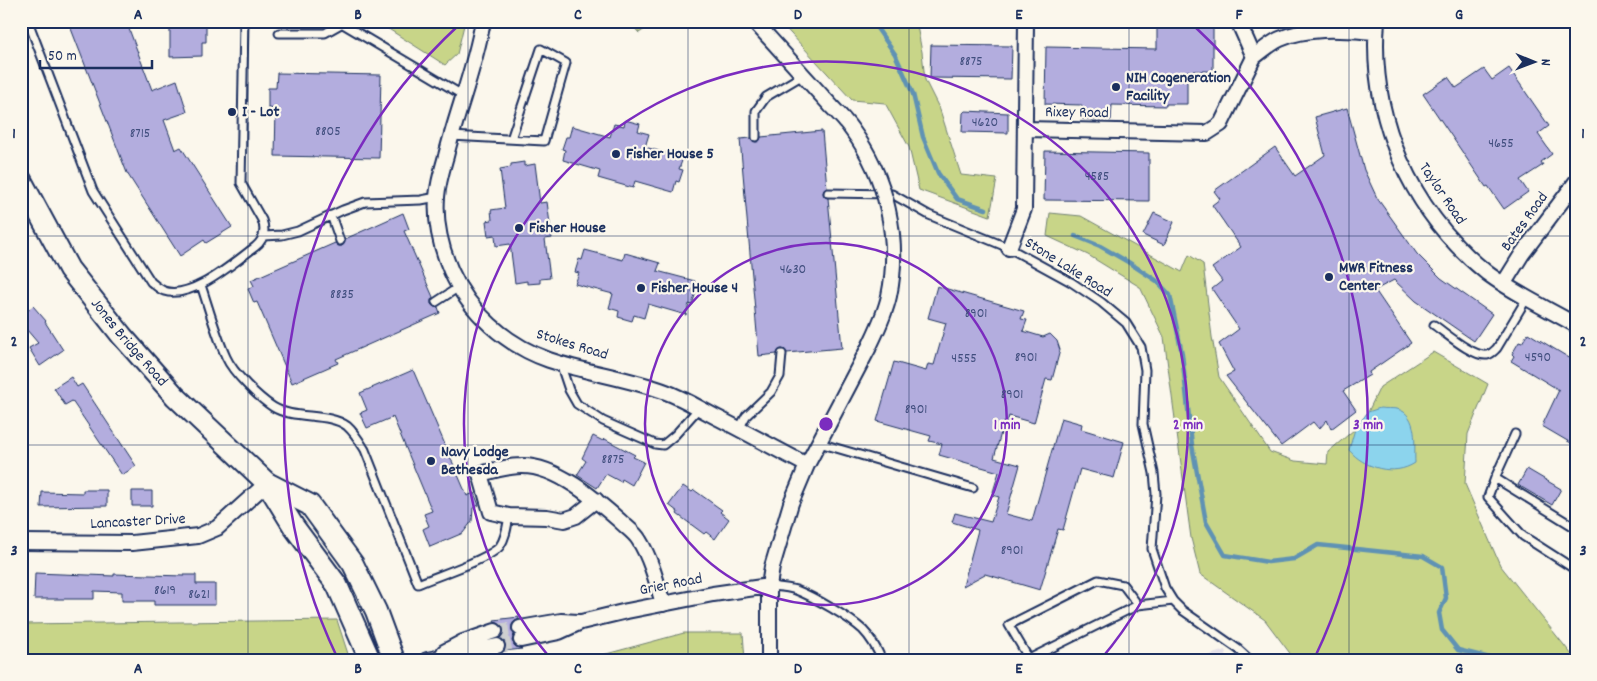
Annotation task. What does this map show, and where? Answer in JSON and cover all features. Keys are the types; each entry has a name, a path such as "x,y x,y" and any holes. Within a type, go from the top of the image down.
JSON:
{"main road":[{"name":"Jones Bridge Road","path":"22,184 70,270 122,336 175,396 267,483 294,527 336,585 370,660"},
{"name":"Jones Bridge Road","path":"267,483 310,505 354,564 376,611 394,660"}],"street":[{"name":"Stokes Road","path":"483,21 476,55 451,136 437,197 440,236 445,257 459,287 471,305 508,340 548,359 652,387 684,400 807,465"},
{"path":"754,21 852,129 872,161 880,180 892,238 893,261 888,297 883,316 868,349 807,465 788,512 772,567 769,586 769,660"},
{"name":"Rixey Road","path":"1009,248 1024,209 1026,21"},
{"path":"1238,21 1254,57 1279,39 1306,31 1377,27"},
{"name":"Taylor Road","path":"1377,27 1376,64 1380,95 1393,144 1407,175 1444,230 1467,255 1488,273 1576,325"},
{"name":"Rixey Road","path":"1026,129 1207,133 1221,124 1254,57"},
{"name":"Bates Road","path":"1504,283 1522,254 1576,182"},
{"path":"596,500 576,516 564,520 509,516 491,512 480,474 521,466 535,468 553,473 596,500 638,538 650,562 663,604"},
{"name":"Lancaster Drive","path":"21,542 132,543 198,536 217,528 267,483"},
{"name":"Grier Road","path":"521,634 559,632 581,622 663,604 769,586"},
{"path":"430,659 463,642 495,631"},
{"path":"430,659 497,646"}],"lane":[{"path":"28,21 93,191 151,282 163,291 176,292 201,285 259,244 264,236 262,220 241,183 244,21"},
{"path":"279,33 325,33 339,23 464,96"},
{"path":"451,136 511,139 544,140 566,63 541,49 511,139"},
{"path":"756,137 756,111 766,97 803,74"},
{"name":"Stone Lake Road","path":"828,193 892,194 930,215 1009,248 1071,282 1101,302 1126,323 1141,347 1145,370 1143,424 1154,474 1156,494 1152,549 1165,588 1173,601 1182,610 1232,644 1250,660"},
{"path":"264,236 282,235 298,231 331,214 365,202 421,200 437,197"},
{"path":"331,214 340,241"},
{"path":"201,285 227,359 252,391 274,408 296,415 331,420 346,425 356,436 366,450 418,584 488,556 499,547 506,534 509,516"},
{"path":"436,302 459,287"},
{"path":"1434,325 1476,354 1486,355 1492,353 1497,348 1528,297"},
{"path":"738,429 746,416 771,392 780,376 782,354"},
{"path":"560,363 569,390 577,404 603,421 655,444 664,445 700,408"},
{"path":"1515,434 1488,497 1523,536 1576,570"},
{"path":"819,443 973,488"},
{"path":"1495,478 1576,528"},
{"path":"1138,605 1123,585 1098,580 1009,626 1029,659 1138,605 1173,601"},
{"path":"769,586 796,590 847,619 862,630 870,639 882,660"}],"shaded area":[{"path":"1225,650 1228,660 1195,660"}],"green space":[{"path":"376,21 465,21 457,54 445,65"},
{"path":"617,21 657,21 639,33 633,26"},
{"path":"779,21 916,21 925,80 940,110 961,175 997,179 990,216 919,190 909,147 885,103 852,100"},
{"path":"1050,213 1081,216 1182,272 1189,255 1203,264 1219,377 1270,452 1295,461 1327,464 1328,452 1355,429 1368,412 1380,387 1433,352 1488,384 1468,434 1465,484 1500,565 1576,660 1295,660 1265,620 1200,574 1191,538 1164,337 1140,287 1088,255 1047,236"},
{"path":"337,620 350,660 21,660 21,624"},
{"path":"684,633 743,633 745,660 584,660"}],"water":[{"path":"1380,408 1397,409 1409,417 1414,432 1415,463 1407,467 1389,470 1363,462 1349,450 1355,429 1368,412"}],"building":[{"path":"68,21 126,21 152,90 177,80 187,112 164,120 175,150 181,147 232,227 206,243 204,240 180,256 127,173"},
{"path":"170,21 206,21 206,42 202,42 202,56 170,57"},
{"name":"NIH Cogeneration Facility","path":"1157,23 1213,24 1213,71 1187,71 1187,104 1166,104 1166,106 1112,105 1111,120 1082,119 1082,105 1045,104 1046,47 1157,49"},
{"path":"931,45 1012,46 1011,79 930,78"},
{"path":"1509,68 1549,126 1538,134 1552,154 1541,162 1543,165 1520,180 1528,192 1504,209 1488,186 1486,187 1423,94 1448,77 1456,88 1484,69 1492,80"},
{"path":"277,73 381,75 379,158 275,156 276,109 268,108 268,88 276,88"},
{"name":"MWR Fitness Center","path":"1347,108 1364,170 1377,198 1417,254 1441,278 1492,314 1474,341 1416,301 1394,280 1375,290 1411,343 1369,372 1370,375 1343,391 1356,410 1331,429 1327,420 1319,429 1313,422 1281,446 1226,376 1234,372 1219,344 1239,329 1212,289 1222,281 1212,268 1241,247 1212,205 1220,199 1214,191 1275,147 1295,176 1325,155 1315,117"},
{"path":"965,111 1008,113 1008,133 962,132 963,113"},
{"name":"Fisher House 5","path":"625,120 640,124 638,131 649,134 645,147 683,158 679,169 683,170 679,182 676,181 673,192 635,181 633,188 598,178 600,171 563,160 565,150 562,149 566,137 569,137 572,126 610,137 614,124 624,126"},
{"path":"822,131 827,188 823,193 828,198 842,348 787,353 782,349 777,354 759,356 740,139 751,138 756,142 761,137"},
{"path":"1045,151 1149,153 1149,201 1044,200"},
{"name":"Fisher House","path":"524,162 524,166 535,164 540,203 547,202 552,238 545,239 550,278 540,279 540,283 527,284 527,281 515,283 510,244 496,246 495,235 488,236 486,221 492,220 491,210 505,208 500,169 511,167 511,164"},
{"path":"403,213 409,229 404,231 433,297 431,304 434,307 438,307 440,313 336,359 338,363 292,383 257,302 254,303 248,289 254,286 251,280 335,243 342,246 345,239"},
{"path":"1154,213 1174,222 1164,245 1143,235"},
{"name":"Fisher House 4","path":"585,250 623,260 625,253 660,263 657,271 695,281 692,292 696,292 692,305 689,304 686,315 648,304 644,318 634,315 632,321 618,317 619,311 609,308 613,294 575,284 579,273 575,272 579,259 582,260"},
{"path":"937,286 1024,311 1021,319 1027,320 1023,331 1043,337 1050,334 1057,341 1060,350 1052,380 1046,379 1034,423 1009,416 1007,423 1004,422 994,458 1020,465 1006,514 1032,521 1061,418 1082,424 1081,429 1124,442 1114,478 1080,469 1063,530 1058,529 1040,590 985,574 963,586 978,530 952,522 955,513 991,522 999,497 992,495 999,472 939,455 942,444 929,441 931,436 877,421 894,362 926,371 928,364 934,365 946,323 928,318"},
{"path":"33,306 46,321 63,350 40,366 29,348 38,343 21,323 21,317"},
{"path":"1528,333 1576,362 1576,446 1542,426 1559,390 1511,361 1514,356 1512,354 1519,342 1522,343"},
{"name":"Navy Lodge Bethesda","path":"413,370 467,496 474,493 479,505 473,508 472,521 463,533 430,547 423,529 429,526 424,514 432,511 393,417 367,428 360,413 367,410 360,393"},
{"path":"71,377 77,387 82,384 136,466 122,475 72,401 65,405 54,388"},
{"path":"593,436 603,441 605,439 644,462 632,485 622,479 621,482 606,474 597,488 577,475 586,461 582,458"},
{"path":"1527,469 1561,489 1552,505 1518,485"},
{"path":"683,486 692,492 694,490 722,510 720,512 729,519 715,539 706,532 704,534 677,514 678,512 669,505"},
{"path":"83,490 107,490 107,506 41,507 42,492 83,493"},
{"path":"132,491 152,491 152,506 132,506"},
{"path":"35,573 114,576 114,574 196,575 196,584 215,584 215,605 154,605 154,601 122,601 122,592 94,591 94,599 34,599"},
{"path":"519,617 512,625 514,634 512,641 515,646 522,649 504,651 505,644 500,638 503,629 494,620"}],"waterway":[{"path":"872,21 895,54 913,94 923,137 938,173 957,199 986,209"},
{"path":"1075,236 1100,246 1128,262 1157,281 1170,295 1182,354 1192,445 1206,522 1225,555 1268,562 1294,559 1318,545 1423,556 1442,567 1446,598 1439,613 1442,630 1458,650 1498,660"}],"tunnel":[{"path":"495,631 520,628"},
{"path":"497,646 521,640"}],"place":[{"name":"NIH Cogeneration Facility","path":"1116,87"},
{"name":"I - Lot","path":"232,112"},
{"name":"Fisher House 5","path":"616,154"},
{"name":"Fisher House","path":"519,228"},
{"name":"MWR Fitness Center","path":"1329,277"},
{"name":"Fisher House 4","path":"641,288"},
{"name":"Navy Lodge Bethesda","path":"431,461"}]}
